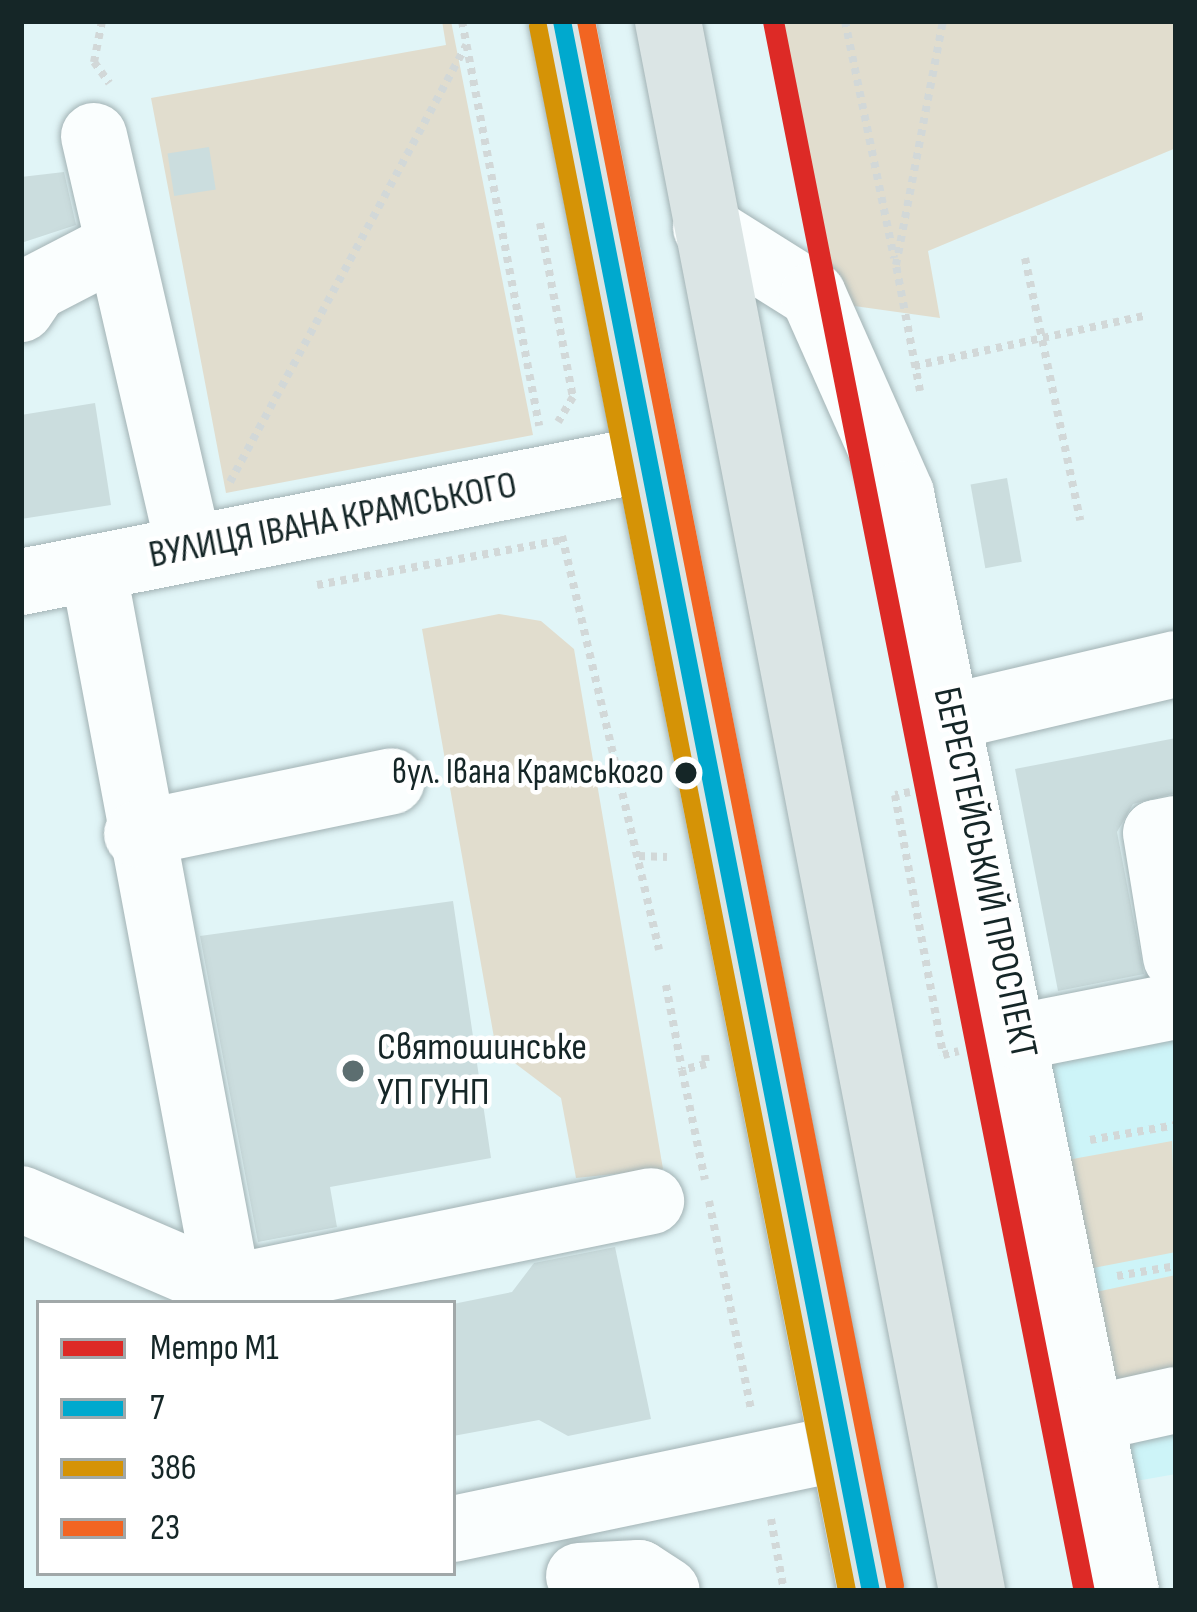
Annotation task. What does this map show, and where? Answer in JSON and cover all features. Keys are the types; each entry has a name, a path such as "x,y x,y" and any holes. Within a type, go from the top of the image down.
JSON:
{"main road":[{"path":"562,21 871,1591"},
{"path":"668,21 972,1591"}],"street":[{"path":"109,119 118,244 203,526"},
{"name":"БЕРЕСТЕЙСЬКИЙ ПРОСПЕКТ","path":"706,227 813,295 901,494 954,716 1126,1591"},
{"path":"21,309 35,288 118,244"},
{"name":"ВУЛИЦЯ ІВАНА КРАМСЬКОГО","path":"21,582 94,568 203,526 646,459"},
{"path":"94,568 203,1296"},
{"path":"954,716 1176,664"},
{"path":"137,834 392,781"},
{"path":"1176,830 1156,833 1176,957"},
{"path":"1019,1037 1176,1006"},
{"path":"21,1199 203,1296 651,1201"},
{"path":"1090,1419 1176,1400"},
{"path":"456,1528 842,1448"},
{"path":"579,1576 639,1574 667,1591"}],"path":[{"path":"103,21 94,62 109,119"},
{"path":"462,21 542,441"},
{"path":"844,21 923,406"},
{"path":"896,265 943,21"},
{"path":"203,526 466,45"},
{"path":"1024,258 1080,520"},
{"path":"914,366 1147,315"},
{"path":"559,522 659,950"},
{"path":"901,826 943,1055"},
{"path":"639,856 666,850 670,872"},
{"path":"666,985 784,1591"},
{"path":"682,1070 706,1064 702,1042"},
{"path":"1064,1145 1176,1125"},
{"path":"1092,1281 1176,1266"}],"shaded area":[{"path":"442,21 451,21 533,435 226,493 151,98 446,45"},
{"path":"782,21 1176,21 1176,148 928,251 940,318 840,304"},
{"path":"499,614 541,621 574,649 663,1169 576,1178 561,1098 496,1049 422,629"},
{"path":"1176,1031 1176,1474 1119,1484 1033,1060"},
{"path":"1172,1141 1176,1252 1088,1269 1067,1160"},
{"path":"1176,1275 1176,1390 1110,1403 1091,1293"}],"building":[{"path":"209,147 216,189 174,196 168,154"},
{"path":"64,172 76,225 21,243 21,177"},
{"path":"95,403 111,505 21,519 21,415"},
{"path":"1007,478 1022,562 985,568 971,484"},
{"path":"1176,738 1176,793 1133,804 1117,832 1144,974 1058,991 1015,769"},
{"name":"Святошинське УП ГУНП","path":"453,901 491,1158 330,1187 337,1227 258,1242 200,936"},
{"path":"615,1247 651,1419 568,1436 539,1420 456,1435 456,1303 512,1292 534,1263"}],"metro line":[{"name":"M1","path":"773,21 1084,1591"}],"transit line":[{"name":"7","path":"562,21 871,1591"},
{"name":"23","path":"586,21 895,1586"},
{"name":"386","path":"538,26 847,1591"}],"place":[{"name":"вул. Івана Крамського","path":"686,773"},
{"name":"Святошинське УП ГУНП","path":"353,1071"}]}
